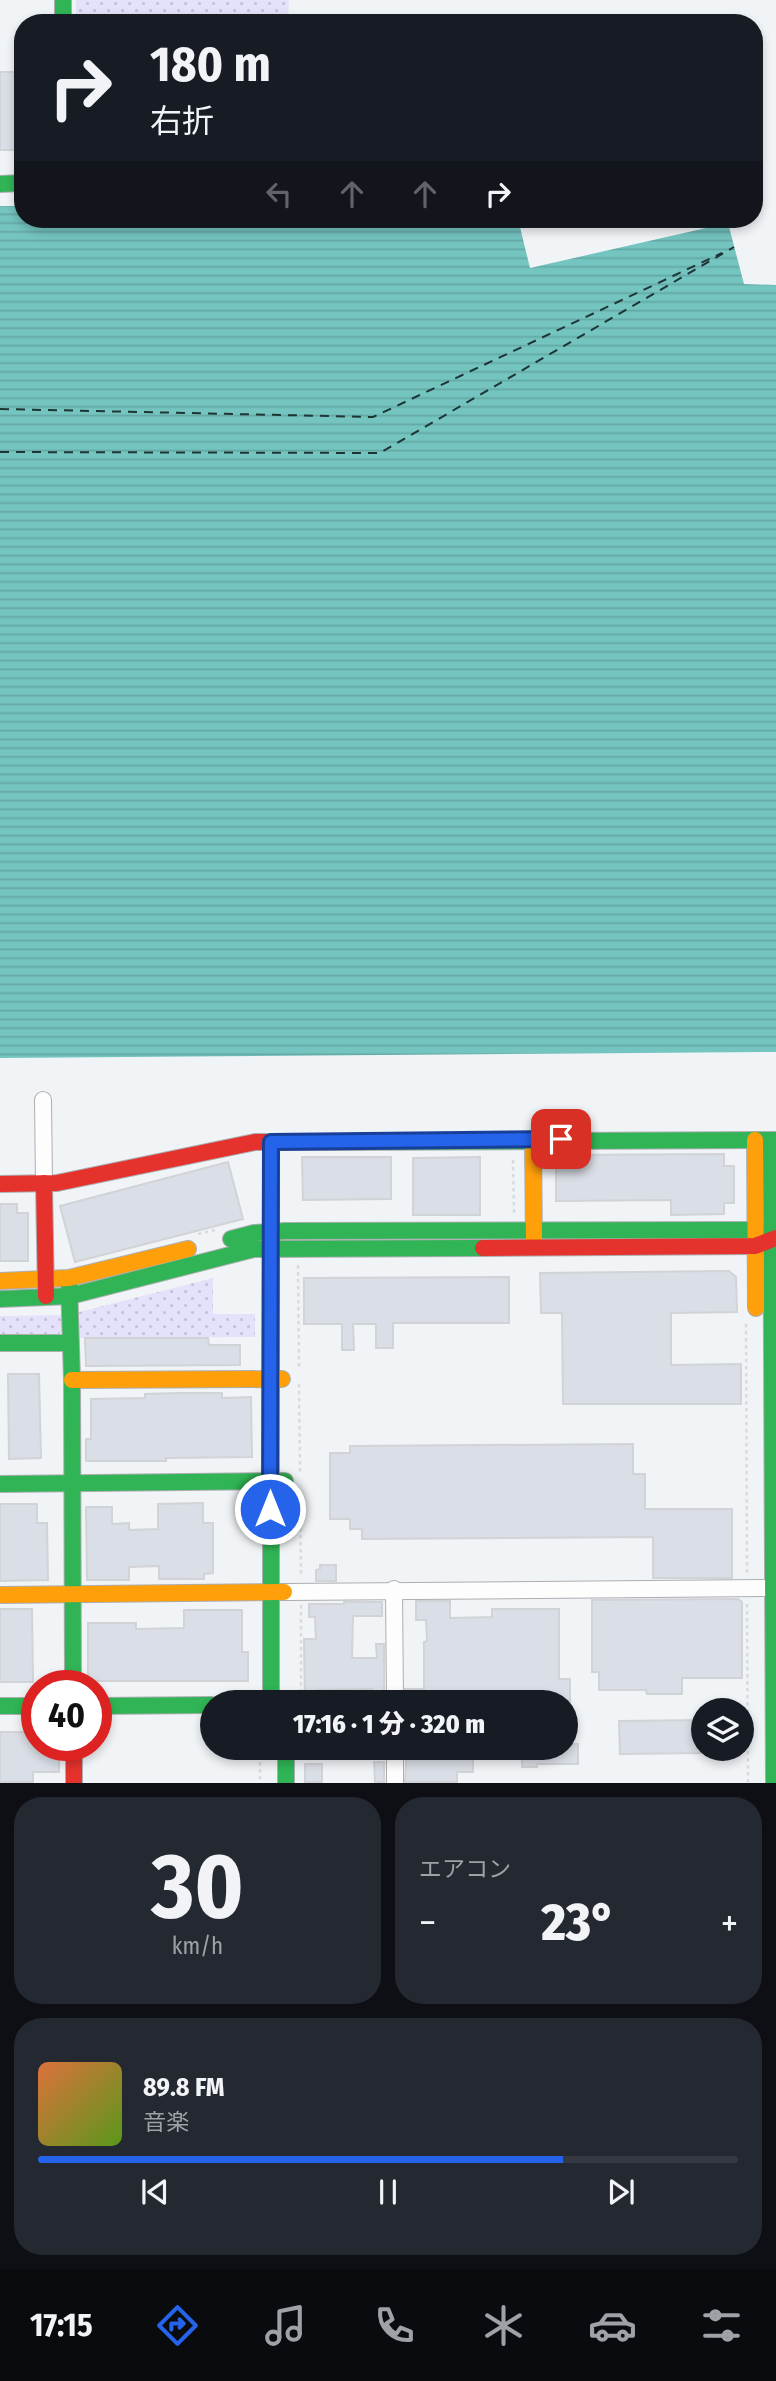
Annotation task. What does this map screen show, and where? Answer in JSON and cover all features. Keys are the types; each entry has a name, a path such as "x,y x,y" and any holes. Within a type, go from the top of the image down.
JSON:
{"street":[{"path":"43,1100 46,1299"},
{"path":"533,1139 534,1239"},
{"path":"0,1184 57,1183 255,1142 767,1140"},
{"path":"759,1588 774,1238 767,1140"},
{"path":"767,1140 755,1238 759,1588 769,1631 774,1783"},
{"path":"278,1142 277,1379 285,1483 286,1690"},
{"path":"0,1281 69,1278 239,1237 278,1240 774,1238"},
{"path":"0,1299 69,1296 278,1240"},
{"path":"69,1278 73,1670"},
{"path":"0,1343 70,1343"},
{"path":"72,1380 277,1379"},
{"path":"0,1483 285,1483"},
{"path":"0,1595 394,1589 759,1588"},
{"path":"394,1589 395,1690"},
{"path":"273,1690 285,1591"},
{"path":"758,1783 769,1631"},
{"path":"112,1706 200,1705"},
{"path":"0,1706 21,1706"},
{"path":"271,1760 271,1783"},
{"path":"286,1760 286,1783"},
{"path":"395,1760 395,1783"},
{"path":"74,1761 74,1783"}],"path":[{"path":"191,1236 217,1229"},
{"path":"300,1473 298,1264 302,1259"},
{"path":"746,1323 759,1588 748,1783"},
{"path":"285,1483 285,1591 299,1690"},
{"path":"260,1760 260,1783"}],"shaded area":[{"path":"76,0 289,0 288,14 76,14"},
{"path":"213,1278 213,1314 255,1314 255,1337 80,1338 79,1312"},
{"path":"64,1315 64,1328 57,1337 0,1337 0,1316"}],"water":[{"path":"0,206 14,206 14,228 520,228 530,268 706,228 729,228 744,284 776,285 776,1052 0,1058"}],"building":[{"path":"0,72 14,72 14,150 0,150"},
{"path":"724,1154 724,1166 734,1166 734,1203 724,1203 724,1214 671,1215 671,1200 556,1201 556,1155"},
{"path":"302,1157 391,1157 391,1199 303,1200"},
{"path":"480,1157 480,1215 413,1215 413,1158"},
{"path":"228,1162 243,1219 75,1262 60,1206"},
{"path":"0,1204 17,1204 17,1213 28,1213 28,1261 0,1261"},
{"path":"729,1271 736,1277 737,1312 671,1313 671,1365 741,1364 741,1404 563,1404 562,1313 541,1313 540,1273"},
{"path":"509,1277 509,1323 393,1323 393,1348 376,1348 376,1324 353,1324 354,1350 342,1350 342,1324 304,1324 304,1278"},
{"path":"85,1338 208,1338 209,1345 240,1345 240,1365 86,1366"},
{"path":"8,1374 39,1374 41,1458 9,1459"},
{"path":"222,1393 222,1398 251,1397 252,1457 86,1461 86,1439 91,1439 91,1399 145,1398 145,1394"},
{"path":"633,1444 633,1474 645,1474 645,1509 732,1509 732,1578 653,1578 653,1537 362,1539 362,1529 350,1529 350,1519 330,1519 330,1453 350,1453 350,1446"},
{"path":"203,1503 203,1523 213,1523 213,1573 204,1574 204,1579 159,1579 159,1566 129,1567 129,1580 87,1580 86,1507 112,1507 112,1524 129,1523 129,1530 158,1529 158,1504"},
{"path":"0,1504 37,1504 37,1523 47,1523 48,1580 0,1581"},
{"path":"320,1565 336,1565 336,1581 316,1581 316,1570 320,1569"},
{"path":"738,1599 742,1602 742,1678 682,1678 682,1694 647,1694 646,1690 599,1690 599,1672 592,1672 592,1600"},
{"path":"416,1601 450,1601 450,1618 492,1617 492,1609 559,1609 559,1679 570,1679 570,1690 405,1690 424,1689 426,1620 416,1620"},
{"path":"382,1602 382,1616 353,1616 352,1658 377,1658 376,1644 384,1644 384,1690 305,1690 304,1639 316,1639 315,1617 309,1617 309,1604"},
{"path":"0,1609 32,1609 33,1670 21,1670 21,1682 0,1682"},
{"path":"184,1610 242,1610 242,1652 248,1652 248,1681 112,1681 112,1670 88,1670 88,1623 136,1623 136,1629 184,1628"},
{"path":"691,1720 691,1753 620,1754 619,1721"},
{"path":"0,1732 21,1732 21,1761 59,1761 59,1772 33,1772 33,1782 0,1782"},
{"path":"406,1760 473,1760 473,1772 457,1772 457,1782 405,1782"},
{"path":"522,1760 578,1760 578,1764 537,1764 537,1767 522,1767"},
{"path":"374,1762 384,1762 384,1782 375,1782"},
{"path":"305,1764 322,1764 322,1782 305,1782"}],"ferry route":[{"path":"0,452 380,453 734,247"},
{"path":"0,409 373,417 722,253"}],"traffic: fast":[{"path":"63,0 63,14"},
{"path":"0,184 14,183"},
{"path":"771,1140 774,1783"},
{"path":"329,1142 776,1140"},
{"path":"271,1142 271,1690"},
{"path":"231,1239 254,1233 285,1231 742,1230 755,1230 772,1238"},
{"path":"0,1299 70,1296 254,1249 483,1248"},
{"path":"69,1281 73,1670"},
{"path":"0,1343 70,1343"},
{"path":"0,1484 285,1481"},
{"path":"112,1706 200,1705"},
{"path":"0,1706 21,1706"},
{"path":"286,1760 286,1783"}],"traffic: slow":[{"path":"533,1139 534,1244"},
{"path":"755,1140 756,1308"},
{"path":"0,1281 69,1278 188,1249"},
{"path":"72,1380 282,1379"},
{"path":"0,1595 284,1592"}],"traffic: jam":[{"path":"0,1184 57,1183 255,1142 329,1142"},
{"path":"44,1183 46,1296"},
{"path":"483,1248 755,1246 776,1238"},
{"path":"74,1761 74,1783"}],"route":[{"path":"270,1509 271,1142 561,1139"}]}
